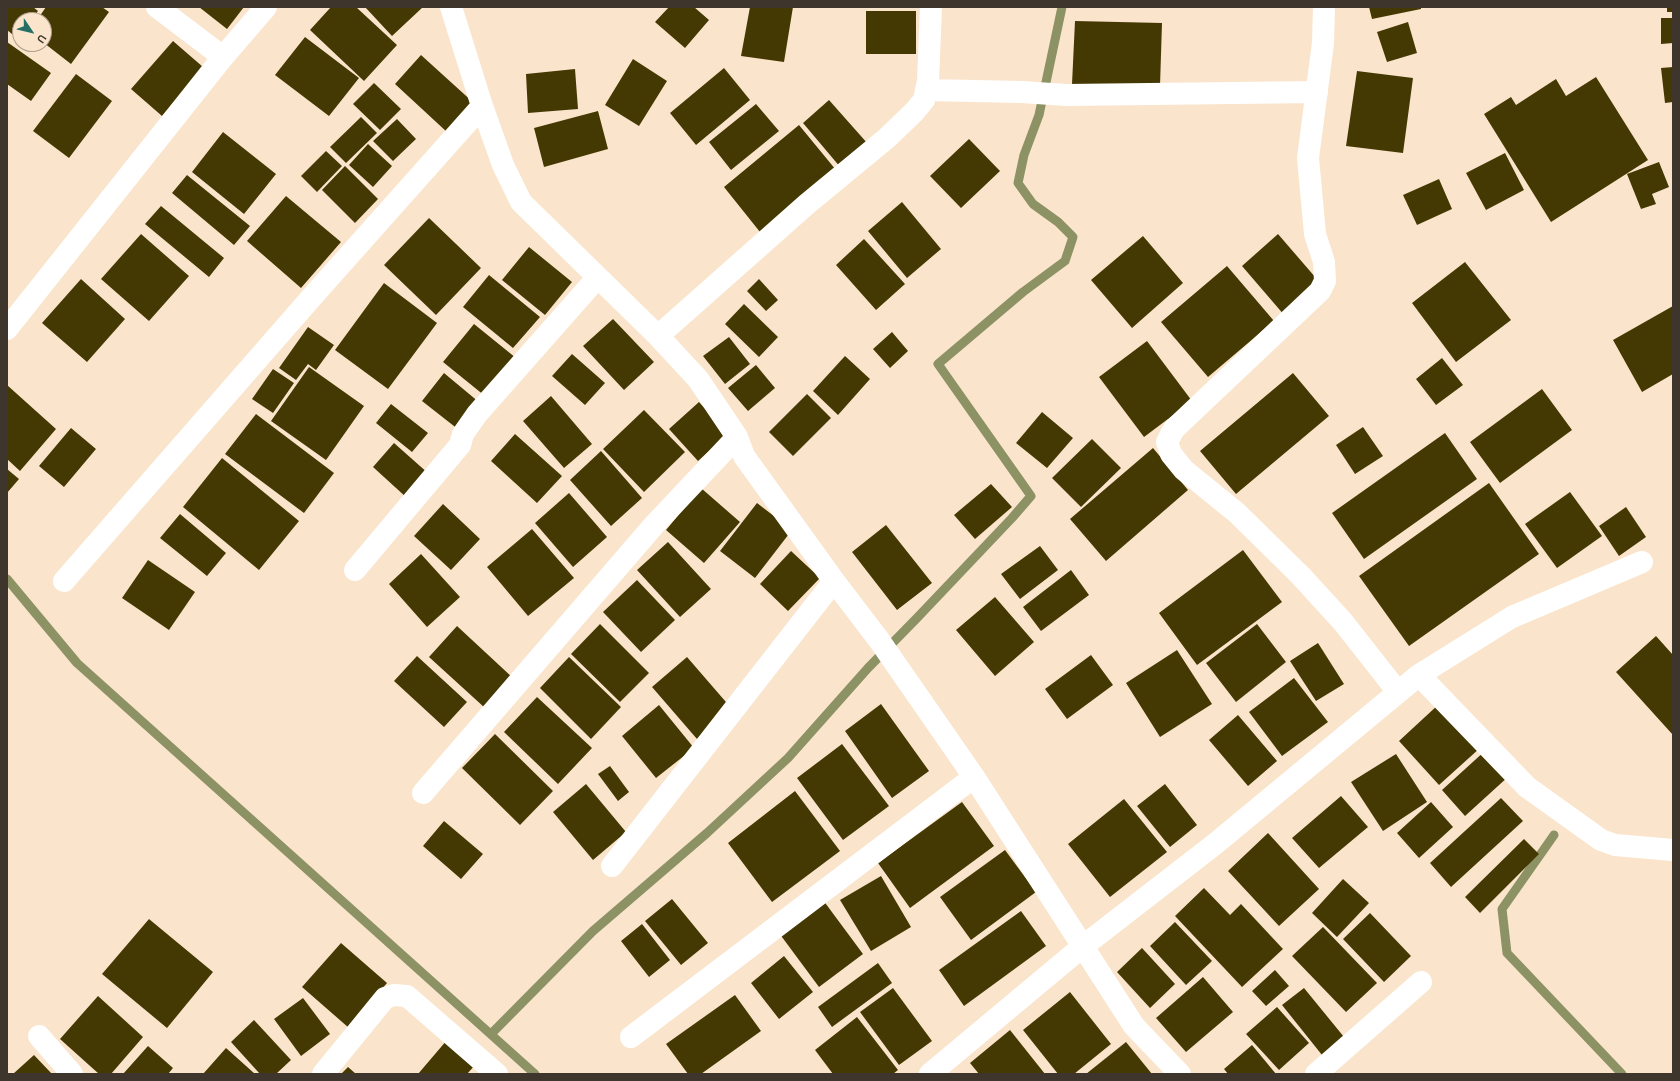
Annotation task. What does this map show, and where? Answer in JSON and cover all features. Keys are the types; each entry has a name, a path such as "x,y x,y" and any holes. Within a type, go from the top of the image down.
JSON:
{"street":[{"path":"157,7 224,57"},
{"path":"7,329 224,57 266,7"},
{"path":"451,7 482,106 503,165 521,202 658,336 698,379 737,437 744,456 834,581 879,640 974,777 1134,1026 1180,1074"},
{"path":"658,336 807,204 887,138 914,112 924,100 932,7"},
{"path":"1324,7 1323,43 1308,158 1315,234 1324,262 1325,281 1320,291 1174,429 1167,442 1171,454 1184,470 1237,513 1302,576 1343,622 1398,692"},
{"path":"926,90 1022,92 1066,95 1317,92"},
{"path":"64,581 311,298 482,106"},
{"path":"355,570 460,445 463,434 476,414 598,278"},
{"path":"423,793 655,524 737,437"},
{"path":"930,1074 1082,947 1215,844 1418,675 1512,617 1642,562"},
{"path":"612,866 834,581"},
{"path":"1418,675 1527,787 1601,840 1615,845 1673,850"},
{"path":"631,1037 974,777"},
{"path":"1316,1074 1420,982"},
{"path":"323,1074 385,998 394,995 408,996 497,1074"},
{"path":"39,1036 72,1074"}],"building":[{"path":"7,7 33,7 38,11 12,12 12,34 7,30"},
{"path":"46,7 102,7 109,12 71,64 52,49 52,12 43,12"},
{"path":"199,7 244,7 227,29"},
{"path":"331,7 356,7 397,45 364,81 310,30"},
{"path":"365,7 423,7 392,36"},
{"path":"669,7 694,7 709,20 685,48 655,22"},
{"path":"750,7 793,7 784,62 741,56"},
{"path":"1369,7 1421,7 1421,9 1372,19"},
{"path":"1667,7 1673,7 1673,12 1667,12"},
{"path":"866,11 916,11 916,54 866,54"},
{"path":"1661,18 1673,18 1673,43 1661,44"},
{"path":"1075,21 1162,23 1160,86 1072,84"},
{"path":"1408,22 1417,53 1387,62 1377,32"},
{"path":"305,37 359,78 329,116 275,75"},
{"path":"173,41 203,67 162,116 131,89"},
{"path":"7,42 12,46 12,52 21,52 51,73 31,101 7,84"},
{"path":"421,55 475,104 448,133 395,84"},
{"path":"633,59 667,81 639,126 605,105"},
{"path":"1673,67 1673,102 1665,103 1661,68"},
{"path":"724,68 750,100 696,145 670,113"},
{"path":"575,69 578,109 528,113 526,74"},
{"path":"1357,71 1413,78 1403,153 1346,146"},
{"path":"76,74 112,101 69,158 33,131"},
{"path":"1596,77 1648,160 1551,222 1484,114 1511,97 1516,105 1556,79 1566,96"},
{"path":"374,83 401,109 380,130 353,104"},
{"path":"829,100 868,144 841,168 803,123"},
{"path":"756,104 779,131 731,170 709,142"},
{"path":"598,111 608,149 544,167 534,128"},
{"path":"361,117 377,133 346,163 330,147"},
{"path":"397,119 416,139 393,161 373,141"},
{"path":"799,125 836,170 760,232 724,187"},
{"path":"223,132 276,174 244,214 192,172"},
{"path":"969,139 1000,171 961,208 930,176"},
{"path":"368,144 392,166 373,187 349,165"},
{"path":"326,151 342,166 317,192 301,176"},
{"path":"1505,153 1524,190 1486,210 1466,173"},
{"path":"1659,162 1669,187 1652,194 1656,204 1641,209 1627,174"},
{"path":"345,166 378,199 355,223 322,190"},
{"path":"187,175 250,226 234,245 172,193"},
{"path":"1439,179 1452,209 1417,225 1403,195"},
{"path":"286,196 341,242 301,288 247,241"},
{"path":"902,202 941,249 907,278 868,231"},
{"path":"161,206 224,258 209,277 145,224"},
{"path":"429,218 481,268 436,315 384,265"},
{"path":"141,234 189,276 149,321 101,279"},
{"path":"1278,234 1322,285 1285,316 1242,266"},
{"path":"1143,236 1183,283 1132,328 1091,280"},
{"path":"864,239 905,284 876,310 836,265"},
{"path":"529,247 572,282 545,315 502,280"},
{"path":"1465,262 1511,320 1456,362 1412,303"},
{"path":"1227,266 1274,321 1208,377 1161,322"},
{"path":"489,275 540,317 513,348 463,307"},
{"path":"81,279 125,319 87,362 42,323"},
{"path":"759,279 778,300 766,311 747,291"},
{"path":"384,283 437,323 388,389 335,350"},
{"path":"744,304 778,337 759,357 725,324"},
{"path":"1673,306 1673,374 1642,392 1613,340"},
{"path":"613,319 654,362 624,390 583,346"},
{"path":"474,324 516,358 485,396 443,362"},
{"path":"308,327 334,345 316,370 308,364 296,380 279,368"},
{"path":"892,332 908,351 890,368 873,349"},
{"path":"729,337 750,364 725,384 703,356"},
{"path":"1147,341 1192,401 1144,437 1099,377"},
{"path":"572,354 605,383 585,405 552,376"},
{"path":"845,356 870,379 838,415 813,391"},
{"path":"1442,358 1463,385 1436,405 1416,379"},
{"path":"756,365 775,388 748,411 728,388"},
{"path":"309,367 364,406 326,460 271,421"},
{"path":"273,369 294,383 273,413 252,399"},
{"path":"444,373 480,403 459,430 422,401"},
{"path":"1293,373 1329,416 1236,494 1200,451"},
{"path":"7,385 56,429 20,471 7,459"},
{"path":"1542,389 1572,430 1500,483 1470,442"},
{"path":"807,394 831,418 793,456 769,432"},
{"path":"551,396 592,444 564,468 523,421"},
{"path":"699,402 728,434 698,461 669,429"},
{"path":"391,404 428,433 412,452 376,423"},
{"path":"644,410 685,452 644,492 603,449"},
{"path":"1042,412 1073,438 1047,468 1016,443"},
{"path":"256,414 334,473 304,513 225,454"},
{"path":"1363,427 1383,456 1355,474 1336,445"},
{"path":"71,428 96,449 64,487 39,466"},
{"path":"1445,433 1477,479 1364,559 1332,513"},
{"path":"515,434 562,476 537,503 491,461"},
{"path":"1092,439 1121,468 1081,507 1052,478"},
{"path":"394,443 429,474 407,498 373,467"},
{"path":"1153,448 1188,490 1106,561 1070,519"},
{"path":"601,451 642,498 611,526 570,480"},
{"path":"222,458 299,521 259,570 183,507"},
{"path":"7,469 19,479 7,493"},
{"path":"1489,483 1539,554 1409,646 1359,576"},
{"path":"991,484 1012,507 975,539 954,515"},
{"path":"701,488 740,522 704,563 666,530"},
{"path":"1570,492 1602,536 1557,568 1525,524"},
{"path":"569,493 607,537 573,567 535,523"},
{"path":"757,503 792,530 755,578 720,551"},
{"path":"443,504 480,539 451,570 414,536"},
{"path":"1626,507 1646,537 1619,556 1599,526"},
{"path":"180,514 226,553 207,576 160,538"},
{"path":"886,525 932,583 897,610 852,552"},
{"path":"532,529 574,578 528,616 487,567"},
{"path":"668,542 711,589 680,617 637,570"},
{"path":"1040,546 1058,570 1020,599 1001,574"},
{"path":"1243,550 1282,602 1197,665 1159,613"},
{"path":"791,551 820,578 788,611 760,584"},
{"path":"421,554 460,597 427,627 389,584"},
{"path":"148,560 195,592 169,630 122,598"},
{"path":"1071,570 1089,595 1041,631 1023,607"},
{"path":"637,580 675,620 641,652 603,612"},
{"path":"995,597 1034,642 995,676 956,630"},
{"path":"600,624 649,673 620,702 571,654"},
{"path":"1257,624 1286,662 1236,702 1206,663"},
{"path":"457,626 513,678 485,708 429,657"},
{"path":"1656,636 1673,655 1673,735 1616,672"},
{"path":"1318,643 1344,684 1316,701 1290,661"},
{"path":"1177,650 1212,704 1160,737 1126,683"},
{"path":"1091,655 1113,685 1067,719 1045,689"},
{"path":"417,656 467,702 444,727 394,681"},
{"path":"569,657 621,707 591,739 540,688"},
{"path":"687,657 732,709 697,739 652,687"},
{"path":"1294,678 1328,722 1282,756 1249,712"},
{"path":"537,697 592,748 558,784 504,732"},
{"path":"881,704 929,771 892,798 845,731"},
{"path":"1439,704 1480,748 1439,785 1399,741"},
{"path":"659,705 694,748 656,778 622,736"},
{"path":"1238,715 1277,761 1248,786 1209,740"},
{"path":"495,734 553,791 520,825 462,768"},
{"path":"842,744 889,806 843,840 797,778"},
{"path":"1486,750 1509,776 1465,816 1442,790"},
{"path":"1396,754 1427,802 1383,831 1351,782"},
{"path":"610,766 629,792 618,801 598,774"},
{"path":"586,784 626,832 593,860 553,812"},
{"path":"1165,784 1197,825 1170,847 1137,806"},
{"path":"795,791 840,851 772,902 728,843"},
{"path":"1341,796 1368,827 1319,868 1292,838"},
{"path":"1501,798 1523,821 1451,887 1430,863"},
{"path":"1124,799 1167,852 1110,897 1068,844"},
{"path":"962,802 994,846 910,908 878,863"},
{"path":"1431,802 1453,827 1419,858 1397,833"},
{"path":"444,821 483,854 461,879 423,846"},
{"path":"1268,833 1319,889 1279,926 1228,871"},
{"path":"1524,839 1539,854 1480,913 1465,897"},
{"path":"1005,850 1036,892 971,940 940,897"},
{"path":"881,876 911,927 871,951 840,900"},
{"path":"1343,879 1369,903 1337,937 1312,913"},
{"path":"1204,888 1230,915 1241,904 1283,949 1242,987 1175,916"},
{"path":"672,899 708,943 681,965 645,921"},
{"path":"823,900 863,954 819,987 779,933"},
{"path":"1021,911 1046,946 964,1006 939,970"},
{"path":"1370,913 1411,956 1384,982 1343,939"},
{"path":"149,919 213,972 167,1028 102,974"},
{"path":"1175,922 1212,961 1186,985 1150,946"},
{"path":"642,924 670,960 649,977 621,941"},
{"path":"1323,927 1377,983 1346,1012 1292,956"},
{"path":"341,943 387,983 349,1028 302,987"},
{"path":"1142,948 1175,984 1150,1008 1117,972"},
{"path":"784,956 813,992 779,1019 751,983"},
{"path":"878,963 892,983 832,1027 818,1007"},
{"path":"1275,970 1289,986 1266,1006 1252,991"},
{"path":"1203,977 1233,1012 1186,1052 1156,1018"},
{"path":"893,988 932,1041 899,1065 860,1012"},
{"path":"1304,988 1344,1037 1322,1055 1282,1005"},
{"path":"1070,992 1111,1044 1074,1074 1058,1074 1023,1030"},
{"path":"735,995 761,1031 701,1074 688,1074 666,1044"},
{"path":"98,996 143,1037 111,1074 99,1074 60,1039"},
{"path":"303,998 330,1034 301,1056 274,1019"},
{"path":"1277,1007 1309,1043 1279,1070 1246,1034"},
{"path":"857,1017 898,1070 893,1074 833,1074 815,1050"},
{"path":"254,1020 291,1060 276,1074 260,1074 231,1042"},
{"path":"1010,1030 1045,1074 979,1074 970,1063"},
{"path":"447,1040 476,1064 467,1074 418,1074"},
{"path":"1126,1042 1152,1074 1086,1074"},
{"path":"1252,1045 1276,1074 1228,1074 1224,1069"},
{"path":"148,1046 173,1068 168,1074 123,1074"},
{"path":"226,1048 255,1074 203,1074"},
{"path":"34,1055 52,1074 13,1074"},
{"path":"348,1067 356,1074 341,1074"}],"waterway":[{"path":"491,1034 593,931 707,833 788,758 868,668 1012,518 1031,496 938,364 1023,292 1065,261 1073,237 1058,222 1033,204 1018,183 1024,155 1039,115 1062,7"},
{"path":"7,579 77,663 535,1074"},
{"path":"1554,835 1502,909 1507,953 1622,1074"}]}
